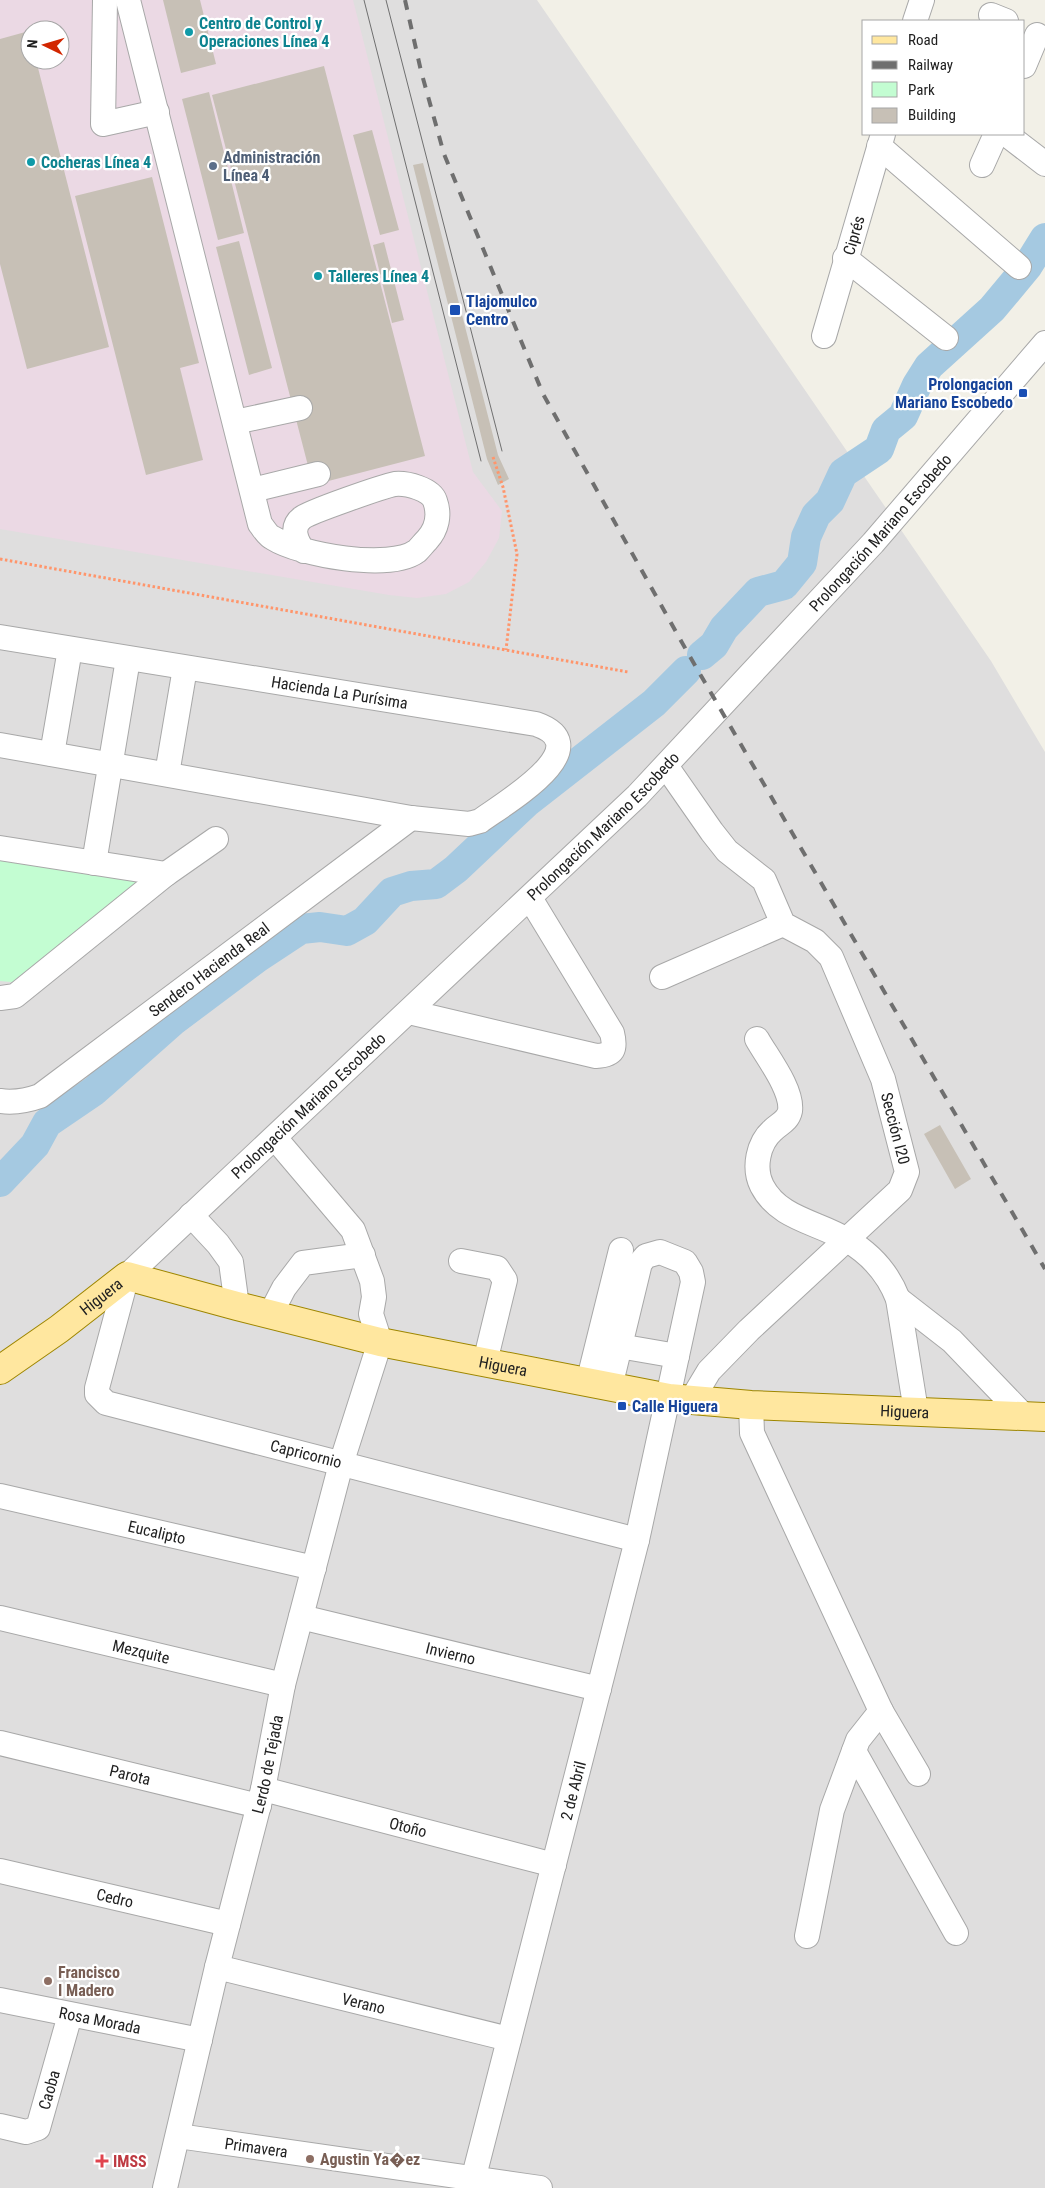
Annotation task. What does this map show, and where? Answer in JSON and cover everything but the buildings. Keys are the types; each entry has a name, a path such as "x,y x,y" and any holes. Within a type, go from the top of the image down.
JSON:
{"main road":[{"name":"Higuera","path":"0,1370 60,1329 126,1276 270,1315 380,1342 680,1399 751,1405 1034,1416"}],"street":[{"path":"105,0 103,124 157,112"},
{"path":"128,0 260,524 272,538 304,551 346,559 390,560 416,552 433,533 438,515 434,499 420,488 396,484 301,518 295,529 296,542 304,551"},
{"path":"915,20 922,0"},
{"path":"1025,63 1035,35"},
{"path":"982,165 996,135"},
{"path":"1008,135 1041,153"},
{"path":"881,140 1018,267"},
{"name":"Ciprés","path":"824,336 845,258 881,140"},
{"path":"845,258 946,338"},
{"name":"Prolongación Mariano Escobedo","path":"126,1276 276,1138 637,796 873,543 1045,343"},
{"path":"1020,373 1045,375"},
{"path":"235,422 300,408"},
{"path":"252,490 318,474"},
{"name":"Hacienda La Purísima","path":"0,637 536,724 550,729 557,739 558,749 555,760 539,778 480,820 469,824 410,818"},
{"path":"52,754 70,649"},
{"path":"94,863 128,659"},
{"path":"167,774 185,668"},
{"path":"0,745 410,818"},
{"path":"662,977 783,924 764,880 728,851 712,832 666,766"},
{"name":"Sendero Hacienda Real","path":"0,1101 29,1100 40,1096 410,818"},
{"path":"0,998 15,996 166,874 216,839"},
{"path":"0,848 166,874"},
{"path":"409,1012 596,1056 608,1056 613,1052 615,1046 612,1032 530,898"},
{"name":"Sección I20","path":"680,1399 749,1330 900,1190 907,1172 904,1154 883,1079 831,957 815,941 783,924"},
{"path":"757,1039 787,1091 790,1111 784,1122 772,1130 760,1149 757,1167 762,1186 782,1210 846,1240 874,1260 893,1285 898,1299 916,1411"},
{"path":"276,1138 353,1230 372,1282 374,1297 371,1314 380,1342"},
{"path":"191,1215 218,1244 231,1262 237,1306"},
{"path":"599,1385 621,1250"},
{"name":"2 de Abril","path":"473,2180 637,1540 680,1399 677,1356 692,1282 691,1272 685,1262 660,1252 646,1256 640,1263 619,1346"},
{"path":"270,1315 284,1288 303,1263 363,1255"},
{"path":"461,1261 497,1268 505,1280 485,1362"},
{"name":"Capricornio","path":"126,1276 97,1388 100,1400 637,1540"},
{"path":"898,1299 952,1341 1034,1416"},
{"name":"Lerdo de Tejada","path":"165,2188 217,1966 261,1798 283,1685 341,1464 380,1342"},
{"path":"599,1385 619,1346 677,1356"},
{"path":"751,1405 752,1433 881,1710 918,1774"},
{"name":"Eucalipto","path":"0,1496 314,1568"},
{"name":"Invierno","path":"301,1617 599,1689"},
{"name":"Mezquite","path":"0,1618 283,1685"},
{"path":"807,1936 832,1810 858,1740 881,1710"},
{"name":"Parota","path":"0,1743 261,1798"},
{"path":"854,1751 915,1864 956,1933"},
{"name":"Otoño","path":"261,1798 554,1865"},
{"name":"Cedro","path":"0,1871 228,1924"},
{"name":"Verano","path":"217,1966 509,2039"},
{"name":"Rosa Morada","path":"0,2000 200,2040"},
{"name":"Caoba","path":"0,2126 26,2132 38,2128 70,2015"},
{"name":"Primavera","path":"178,2136 473,2180 540,2188"}],"path":[{"path":"493,457 503,488 517,554 506,650"},
{"path":"0,559 628,672"}],"shaded area":[{"path":"0,0 537,0 991,661 1045,752 1045,2188 0,2188"},
{"path":"0,0 353,0 473,472 502,511 499,538 486,562 469,582 446,594 417,598 389,595 0,529"}],"green space":[{"path":"0,857 137,882 23,983 0,981"}],"waterway":[{"path":"702,655 714,645 724,628 758,592 784,585 802,563 806,537 816,515 830,501 843,473 879,449 886,430 903,416 917,385 929,366 992,309 1027,267 1045,238"},
{"path":"0,1182 35,1145 47,1123 94,1091 173,1021 257,958 301,929 320,927 347,931 365,921 392,892 411,886 436,884 456,869 526,803 654,703 686,671"}],"tram line":[{"path":"364,0 481,461"},
{"path":"386,0 502,451"}],"railway":[{"path":"405,0 421,71 444,154 543,394 689,655 1045,1269"}],"place":[{"name":"Centro de Control y Operaciones Línea 4","path":"189,32"},
{"name":"Cocheras Línea 4","path":"31,162"},
{"name":"Administración Línea 4","path":"213,166"},
{"name":"Talleres Línea 4","path":"318,276"},
{"name":"Tlajomulco Centro","path":"455,310"},
{"name":"Prolongacion Mariano Escobedo","path":"1023,393"},
{"name":"Calle Higuera","path":"622,1406"},
{"name":"Francisco I Madero","path":"48,1981"},
{"name":"Agustin Ya�ez","path":"310,2159"},
{"name":"IMSS","path":"102,2161"}]}
